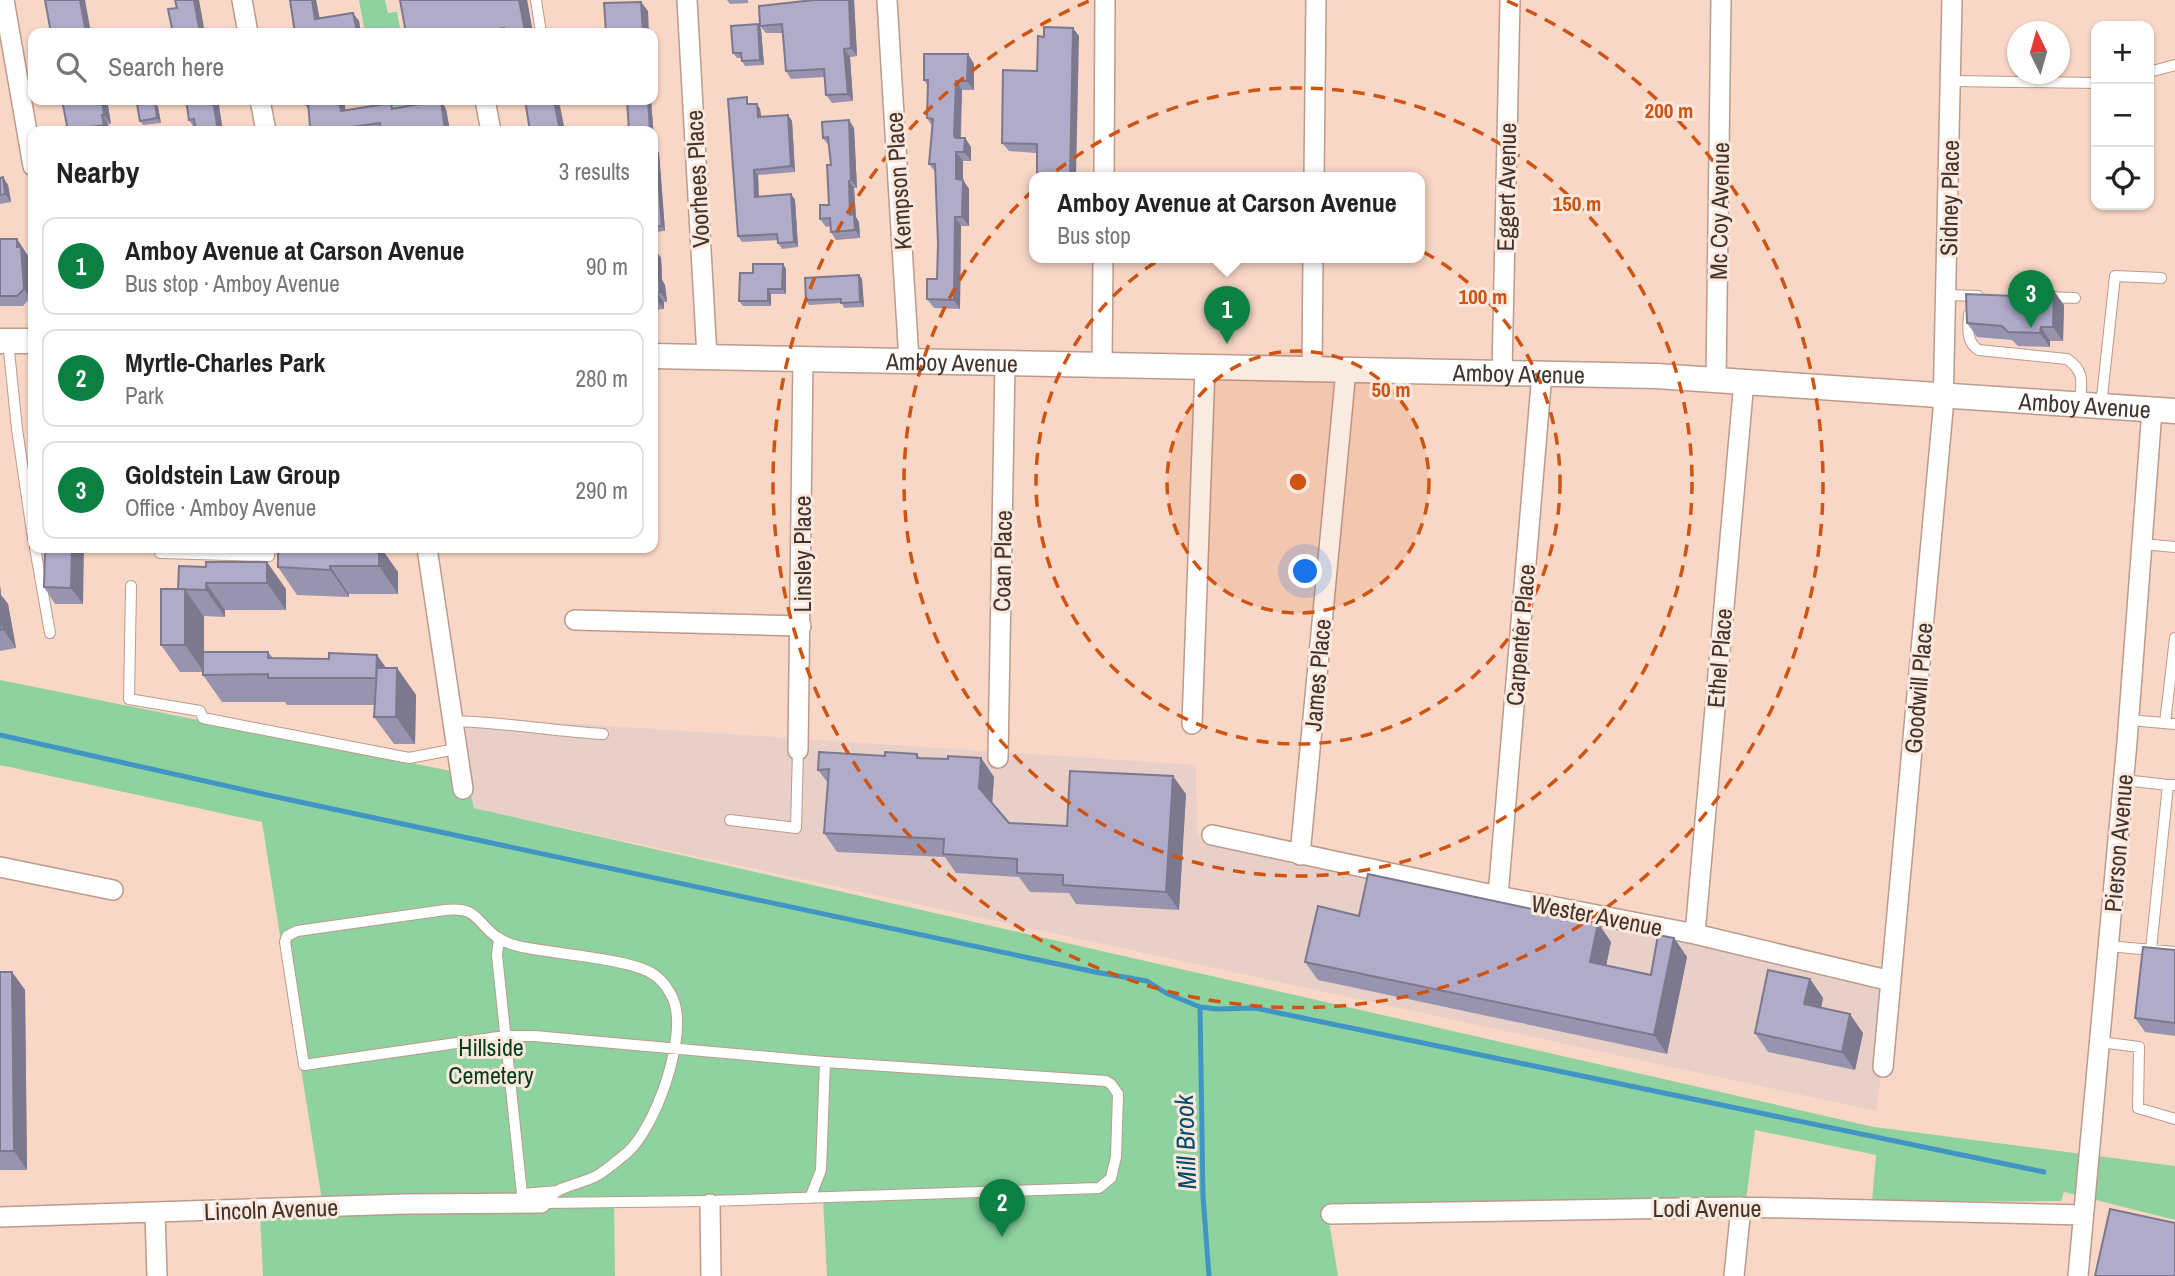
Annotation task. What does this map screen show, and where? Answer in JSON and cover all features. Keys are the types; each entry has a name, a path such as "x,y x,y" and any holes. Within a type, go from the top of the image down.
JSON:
{"street":[{"path":"4,0 28,137"},
{"path":"242,0 247,28"},
{"name":"Voorhees Place","path":"687,0 707,357"},
{"name":"Kempson Place","path":"887,0 909,361"},
{"path":"1104,172 1105,0"},
{"path":"1314,172 1316,0"},
{"name":"Eggert Avenue","path":"1502,373 1510,0"},
{"name":"Mc Coy Avenue","path":"1716,380 1721,0"},
{"name":"Sidney Place","path":"1944,395 1952,0"},
{"path":"261,105 265,126"},
{"path":"486,105 490,126"},
{"path":"1102,363 1103,263"},
{"path":"1312,369 1313,263"},
{"path":"4,341 28,341"},
{"name":"Amboy Avenue","path":"658,356 1542,373 1744,381 2164,411"},
{"name":"Linsley Place","path":"798,750 803,358"},
{"name":"Coan Place","path":"998,758 1005,363"},
{"path":"1192,724 1205,367"},
{"name":"James Place","path":"1300,855 1346,370"},
{"name":"Carpenter Place","path":"1498,896 1542,373"},
{"name":"Ethel Place","path":"1695,934 1744,381"},
{"name":"Goodwill Place","path":"1883,1067 1944,395"},
{"name":"Pierson Avenue","path":"2078,1276 2124,780 2142,544 2164,411"},
{"path":"428,553 463,789"},
{"path":"575,620 801,626"},
{"name":"Wester Avenue","path":"1212,835 1498,896 1695,934 1891,981"},
{"path":"0,867 113,890"},
{"name":"Lincoln Avenue","path":"0,1217 541,1203"},
{"path":"710,1204 711,1276"},
{"path":"1734,1276 1741,1207"},
{"name":"Lodi Avenue","path":"1331,1214 1741,1207 2083,1215"},
{"path":"155,1212 157,1276"}],"lane":[{"path":"536,0 540,28"},
{"path":"2154,71 2175,65"},
{"path":"1952,81 2091,83"},
{"path":"2090,406 2115,276 2161,278"},
{"path":"1947,295 1996,296"},
{"path":"1969,296 1969,340 1973,347 1979,350 2067,359 2078,366 2090,406"},
{"path":"2035,297 2075,298"},
{"path":"4,341 28,505"},
{"path":"2142,544 2175,547"},
{"path":"36,553 50,633"},
{"path":"160,553 269,556 269,553"},
{"path":"131,586 130,699 200,711 203,718 409,758 456,749"},
{"path":"2129,720 2170,723 2175,639"},
{"path":"453,721 603,734"},
{"path":"730,820 796,828 798,750"},
{"path":"2124,780 2171,785 2151,949"},
{"path":"541,1203 558,1191 598,1175 629,1150 647,1126 669,1073 675,1048 676,1010 665,985 653,974 636,966 525,948 499,938 474,914 458,909 297,931 287,936 285,942 304,1065 505,1036 534,1036 675,1048 825,1062 1106,1081 1118,1094 1116,1157 1111,1178 1099,1188 810,1198 541,1203"},
{"path":"499,938 497,955 522,1194 558,1191"},
{"path":"2108,946 2175,951"},
{"path":"2100,1042 2139,1047 2138,1108 2175,1119"},
{"path":"810,1198 821,1170 825,1062"}],"shaded area":[{"path":"457,716 1196,765 1197,835 1894,985 1876,1111 473,808"}],"green space":[{"path":"359,0 385,0 388,13 397,12 400,28 364,28"},
{"path":"378,105 415,105 379,111"},
{"name":"Hillside Cemetery","path":"0,680 466,774 474,808 1874,1127 2175,1166 2175,1220 2064,1192 2061,1201 1872,1202 1876,1155 1755,1130 1744,1217 1329,1221 1338,1276 827,1276 823,1198 614,1203 615,1276 263,1276 260,1216 324,1213 262,822 0,765"}],"building":[{"path":"45,0 80,0 85,28 50,28"},
{"path":"175,0 194,0 199,28 172,28 168,9 177,8"},
{"path":"290,0 312,0 315,19 353,13 356,28 294,28"},
{"path":"400,0 519,0 524,28 504,28 405,28"},
{"path":"814,0 849,0 851,48 844,49 848,94 826,95 824,69 786,71 782,24 760,26 759,6"},
{"path":"641,2 643,28 606,28 604,3"},
{"path":"758,24 760,60 742,61 741,53 733,53 731,26"},
{"path":"1044,27 1073,28 1070,172 1037,172 1037,144 1002,143 1003,70 1037,71 1038,36 1044,37"},
{"path":"924,54 968,54 967,81 956,81 954,136 965,138 964,152 956,152 956,179 963,180 962,217 955,217 954,300 927,299 927,279 937,279 938,244 935,164 929,164 933,119 927,118 928,80 924,80"},
{"path":"747,97 747,104 757,104 758,117 788,115 791,166 754,170 755,197 791,194 794,242 778,243 777,234 738,236 728,99"},
{"path":"63,105 103,105 104,125 67,126"},
{"path":"137,105 155,105 157,118 140,121"},
{"path":"187,105 214,105 217,126 195,126 194,119 189,120"},
{"path":"308,105 340,105 341,111 378,105 391,105 392,109 414,105 442,105 444,126 380,126 380,123 310,126"},
{"path":"526,105 555,105 559,126 529,126"},
{"path":"627,105 648,105 650,126 629,126"},
{"path":"849,120 850,215 854,214 855,230 831,232 830,218 820,219 820,205 829,205 827,165 831,165 828,137 823,138 822,122"},
{"path":"658,175 662,226 658,226"},
{"path":"3,177 5,194 0,195 0,178"},
{"path":"0,239 17,239 17,247 21,247 24,289 17,296 0,296"},
{"path":"753,264 783,264 782,289 768,289 768,301 739,301 740,273 753,273"},
{"path":"859,275 860,302 841,303 841,299 806,300 805,278"},
{"path":"2038,291 2054,291 2053,327 2041,327 2040,333 2008,332 2002,326 1967,323 1966,294 2038,297"},
{"path":"45,553 72,553 71,588 44,587"},
{"path":"278,553 379,553 379,566 330,566 330,570 278,567"},
{"path":"206,562 267,562 267,583 206,583 206,590 178,589 179,566 206,567"},
{"path":"161,589 185,589 185,645 161,645"},
{"path":"203,652 268,652 268,658 329,659 329,653 377,655 376,678 268,678 268,674 203,675"},
{"path":"377,668 397,668 396,717 374,717"},
{"path":"819,752 885,756 885,752 917,754 917,758 981,758 979,788 1009,823 1067,826 1070,771 1173,776 1166,892 1063,885 1063,875 1017,873 1017,859 943,854 944,839 824,833 829,769 818,770"},
{"path":"1368,874 1598,923 1590,962 1651,975 1658,935 1674,938 1654,1035 1305,962 1318,906 1359,916"},
{"path":"2143,947 2175,950 2175,1023 2135,1018"},
{"path":"1768,970 1810,979 1804,1004 1850,1014 1842,1052 1755,1033"},
{"path":"0,972 12,972 14,1151 0,1151"},
{"path":"2110,1209 2175,1223 2175,1276 2095,1276"}],"waterway":[{"path":"0,735 258,793 1147,981 1166,993 1200,1007 1255,1008 2044,1172"},
{"name":"Mill Brook","path":"1200,1007 1203,1196 1209,1276"}],"place":[{"name":"Goldstein Law Group","path":"2031,328"},
{"name":"Amboy Avenue at Carson Avenue","path":"1227,344"},
{"name":"Myrtle-Charles Park","path":"1002,1237"}]}
